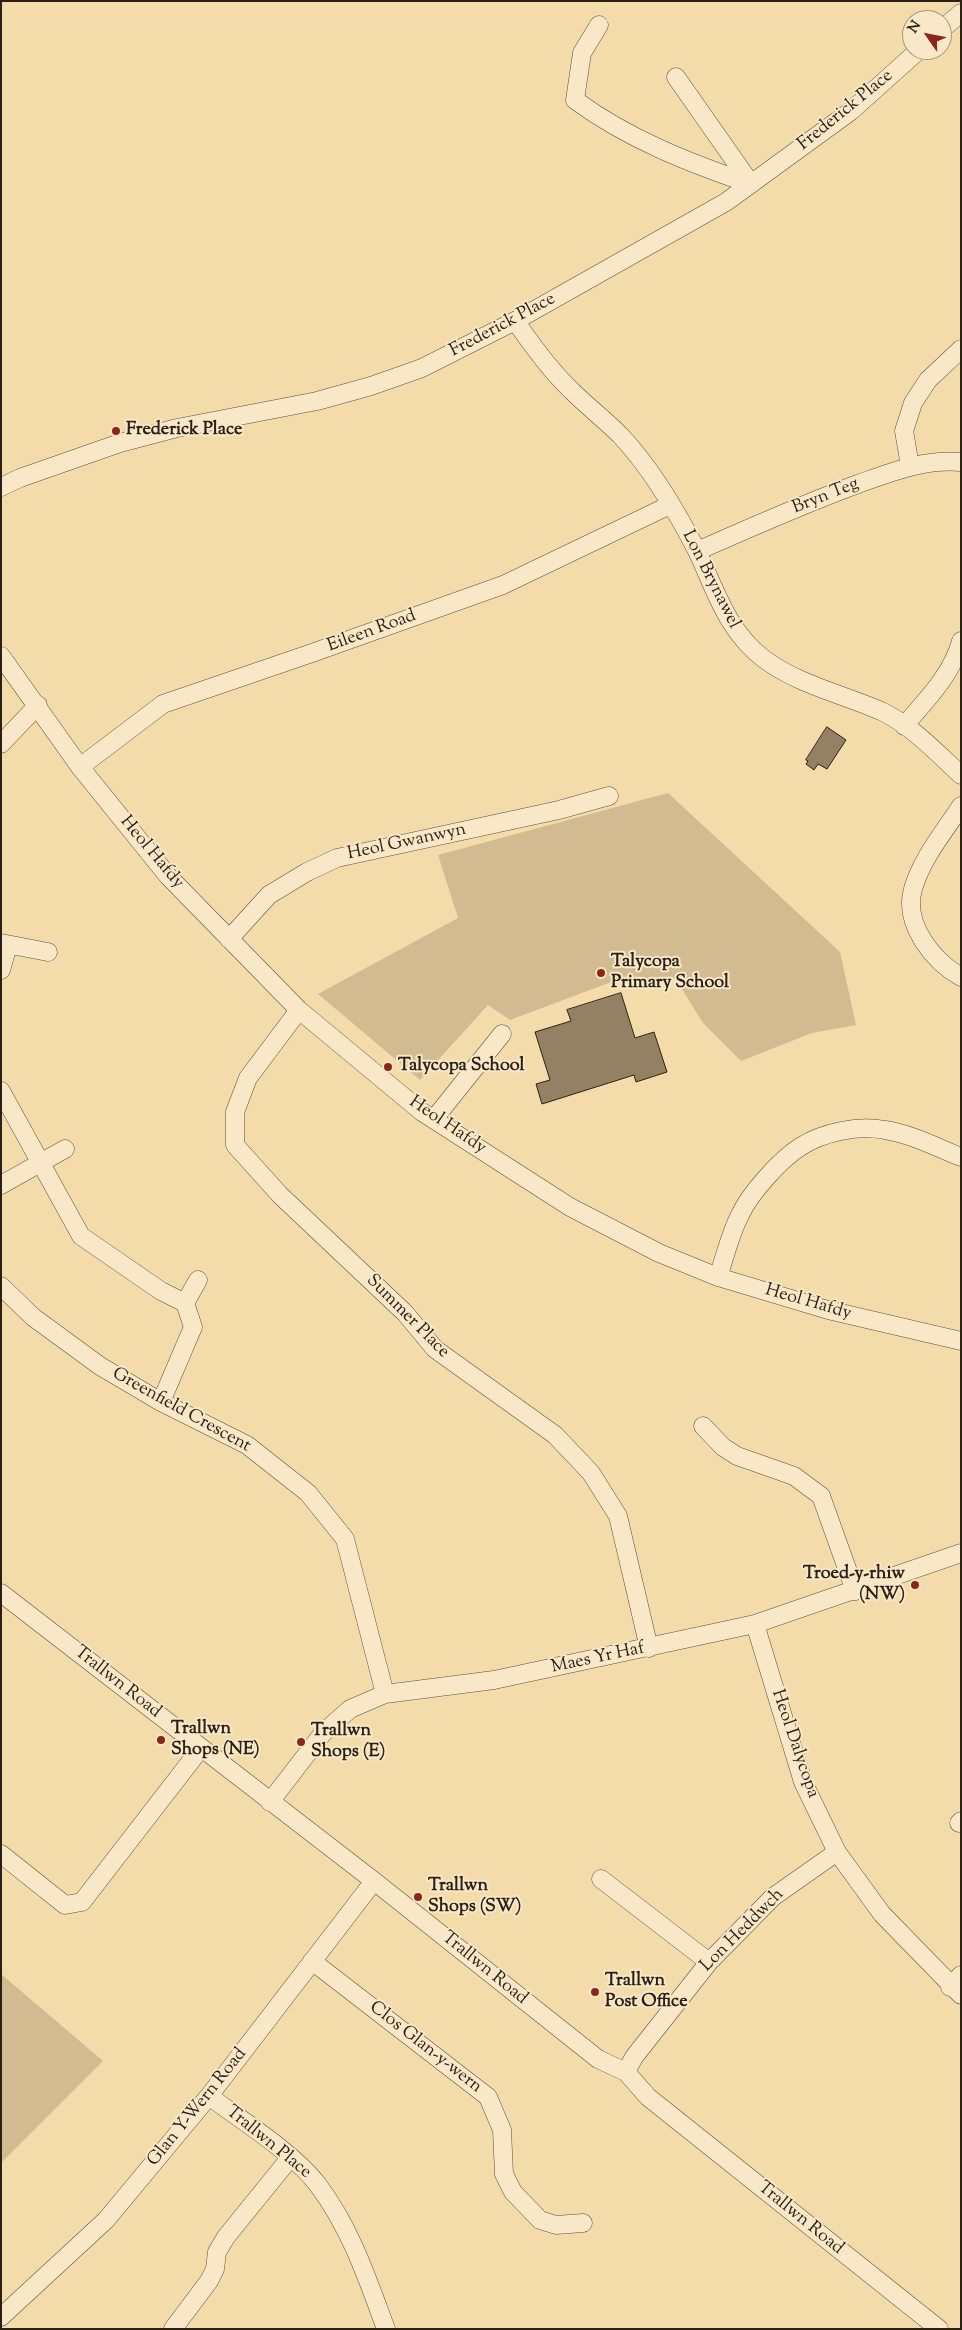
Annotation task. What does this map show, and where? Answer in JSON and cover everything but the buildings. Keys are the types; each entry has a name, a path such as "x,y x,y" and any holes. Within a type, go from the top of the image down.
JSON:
{"street":[{"path":"599,25 582,53 575,100 601,119 660,149 709,170 751,184"},
{"name":"Frederick Place","path":"1,487 29,475 139,438 177,428 317,401 371,386 422,368 516,321 726,202 851,111 908,60"},
{"path":"676,77 751,184"},
{"name":"Lon Brynawel","path":"516,321 541,358 632,450 656,479 696,551 718,601 736,633 764,659 807,684 882,712 904,726 961,775"},
{"path":"910,466 904,430 913,402 928,380 961,349"},
{"name":"Bryn Teg","path":"696,551 828,495 910,466 936,462 961,462"},
{"name":"Eileen Road","path":"80,766 163,704 312,654 503,585 670,505"},
{"path":"904,726 952,665 961,640"},
{"name":"Heol Hafdy","path":"1,656 80,766 168,876 299,1010 434,1119 570,1207 659,1253 718,1277 828,1310 961,1341"},
{"path":"1,744 38,705"},
{"name":"Heol Gwanwyn","path":"229,938 269,895 307,872 337,858 559,810 609,796"},
{"path":"961,806 922,865 912,891 913,918 922,940 937,959 961,977"},
{"path":"1,970 5,944 48,952"},
{"name":"Summer Place","path":"299,1010 248,1078 235,1112 235,1145 280,1195 405,1313 435,1349 554,1435 591,1473 618,1516 650,1648"},
{"path":"434,1119 502,1034"},
{"path":"1,1091 81,1236 160,1291 185,1303 193,1327 161,1402"},
{"path":"718,1277 740,1215 760,1186 800,1147 826,1134 884,1129 909,1136 961,1156"},
{"path":"1,1185 66,1149"},
{"path":"185,1303 198,1280"},
{"name":"Greenfield Crescent","path":"1,1286 33,1317 92,1360 161,1402 247,1446 308,1493 345,1539 385,1694"},
{"path":"703,1426 723,1447 737,1456 794,1476 821,1496 855,1590"},
{"name":"Maes Yr Haf","path":"270,1802 323,1733 350,1709 385,1694 494,1680 755,1624 961,1553"},
{"name":"Trallwn Road","path":"1,1593 374,1881 598,2059 626,2072 648,2097 938,2329"},
{"name":"Heol Dalycopa","path":"755,1624 803,1782 837,1852 882,1914 957,1985"},
{"path":"1,1854 65,1905 82,1902 200,1748"},
{"name":"Lon Heddwch","path":"626,2072 634,2057 709,1962 774,1897 837,1852"},
{"path":"601,1879 709,1962"},
{"name":"Glan Y-Wern Road","path":"1,2317 106,2220 209,2096 374,1881"},
{"name":"Clos Glan-y-wern","path":"312,1961 488,2097 502,2130 504,2174 513,2192 540,2220 556,2225 583,2223"},
{"name":"Trallwn Place","path":"209,2096 290,2158 317,2184 351,2237 386,2329"},
{"path":"173,2329 215,2269 217,2252 226,2238 290,2158"}],"shaded area":[{"name":"Talycopa Primary School","path":"668,793 840,952 856,1025 812,1033 741,1061 703,1023 675,978 622,978 510,1020 488,1005 420,1080 318,994 458,918 438,855"},
{"path":"1,1974 103,2061 1,2163"}],"place":[{"name":"Frederick Place","path":"116,431"},
{"name":"Talycopa Primary School","path":"601,973"},
{"name":"Talycopa School","path":"388,1067"},
{"name":"Troed-y-rhiw (NW)","path":"915,1585"},
{"name":"Trallwn Shops (NE)","path":"161,1740"},
{"name":"Trallwn Shops (E)","path":"301,1742"},
{"name":"Trallwn Shops (SW)","path":"418,1897"},
{"name":"Trallwn Post Office","path":"595,1992"}]}
